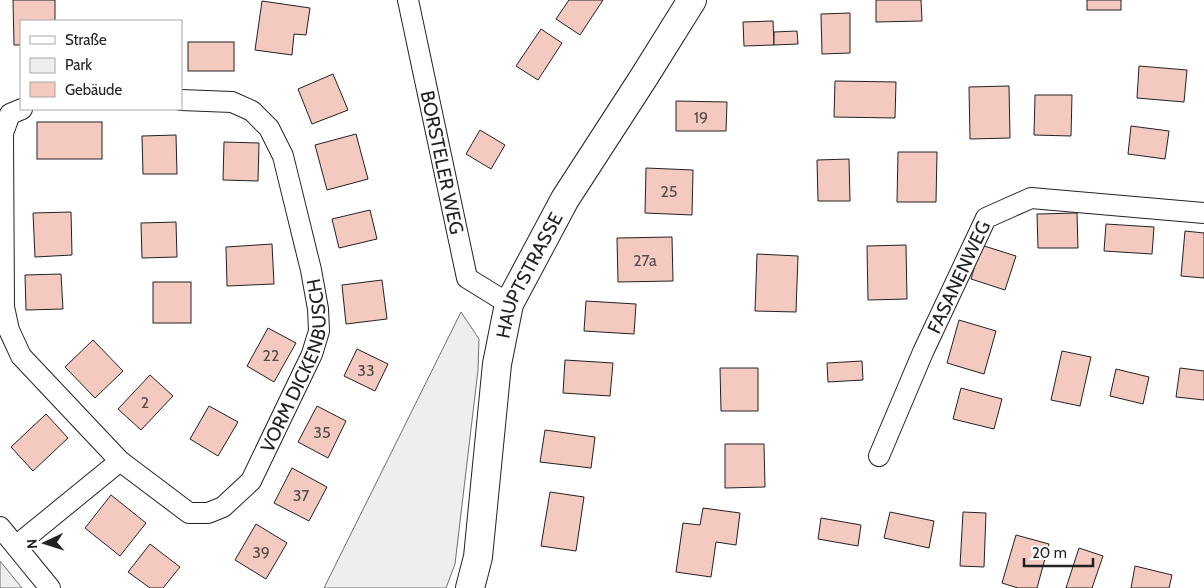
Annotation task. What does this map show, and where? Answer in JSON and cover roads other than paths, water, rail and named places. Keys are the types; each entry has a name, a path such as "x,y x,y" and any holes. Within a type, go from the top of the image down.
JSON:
{"main road":[{"name":"HAUPTSTRASSE","path":"470,588 478,557 497,364 509,304 565,199 692,0"}],"street":[{"name":"BORSTELER WEG","path":"408,0 468,278 509,304"},
{"name":"VORM DICKENBUSCH","path":"20,110 10,114 3,133 4,307 10,330 21,356 120,461 189,513 208,513 222,507 251,481 312,354 319,332 318,309 311,270 283,156 269,128 252,111 232,102 182,100"},
{"name":"FASANENWEG","path":"879,456 922,352 986,218 1031,198 1204,213"},
{"path":"17,546 120,461"},
{"path":"0,527 50,588"}]}
